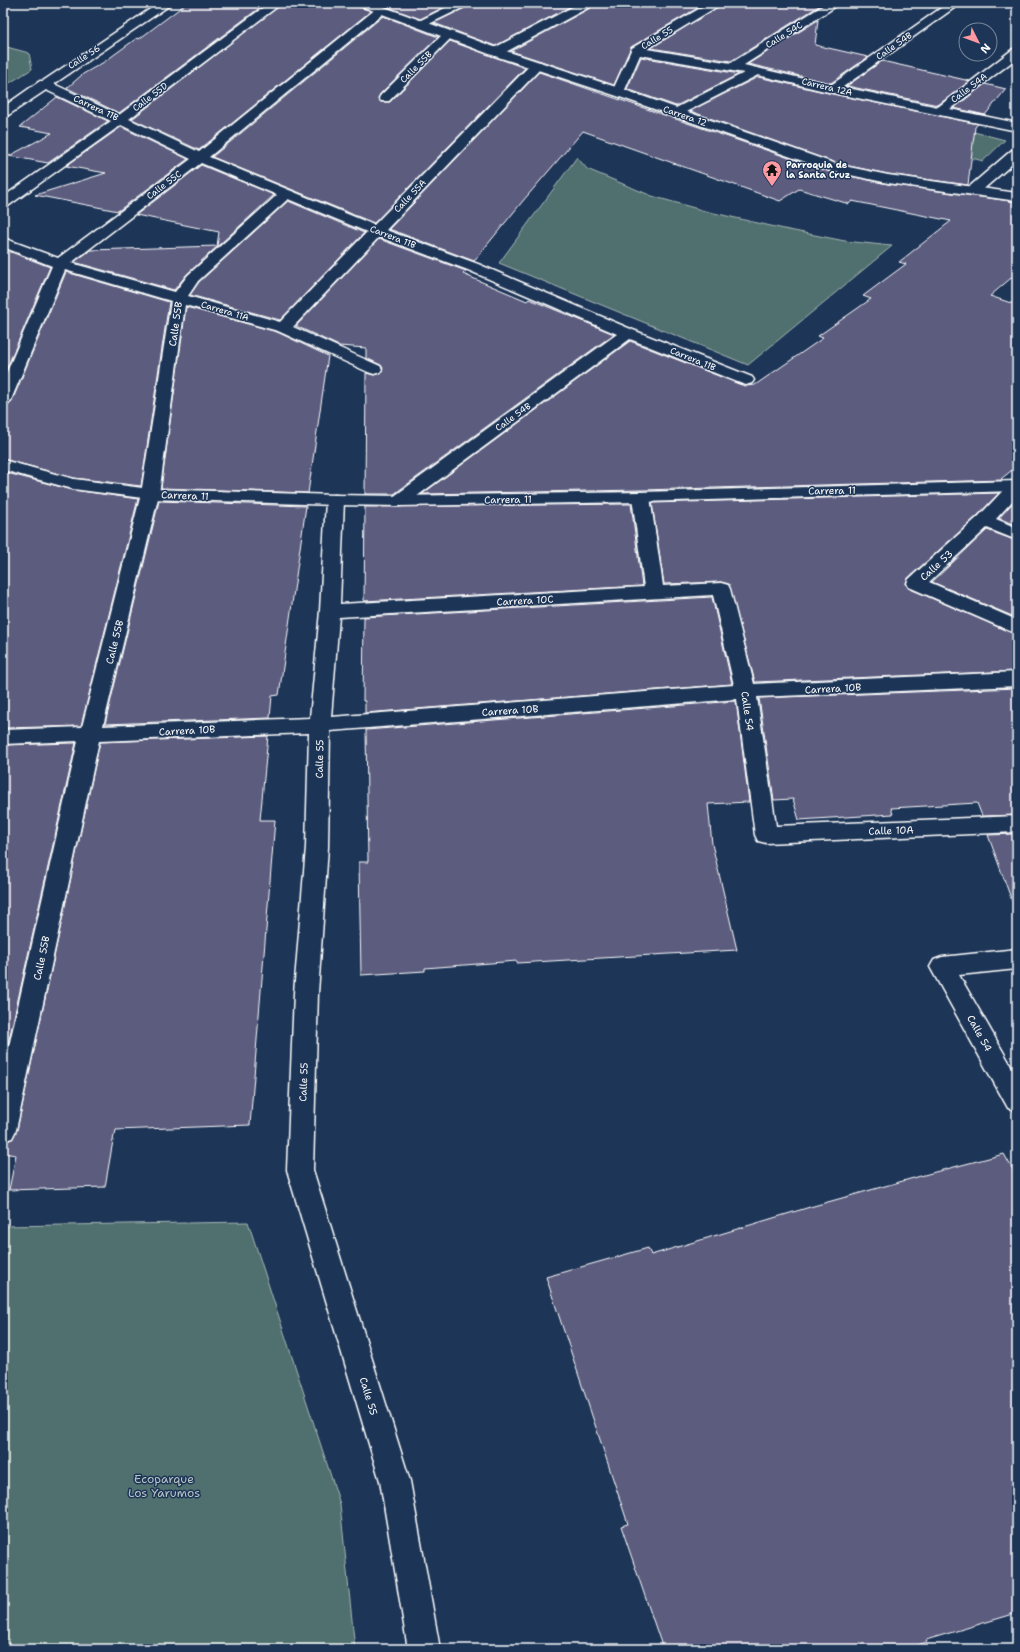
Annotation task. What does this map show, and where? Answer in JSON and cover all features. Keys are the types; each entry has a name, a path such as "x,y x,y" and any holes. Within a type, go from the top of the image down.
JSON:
{"street":[{"name":"Calle 56","path":"3,113 166,3"},
{"name":"Calle 55D","path":"3,203 120,120 276,3"},
{"name":"Carrera 12","path":"362,3 496,52 538,64 836,168 888,179 1017,197"},
{"path":"421,24 464,3"},
{"path":"496,52 589,3"},
{"name":"Calle 55","path":"618,92 636,51 717,3"},
{"name":"Calle 54C","path":"733,66 835,3"},
{"name":"Calle 54B","path":"833,89 955,3"},
{"name":"Calle 55C","path":"60,264 200,158 381,10"},
{"name":"Calle 55B","path":"385,98 448,35"},
{"name":"Carrera 12A","path":"636,51 733,66 833,89 1017,127"},
{"name":"Calle 54A","path":"940,111 1017,52"},
{"name":"Calle 55A","path":"282,328 538,64"},
{"path":"676,113 756,71"},
{"name":"Carrera 11B","path":"44,84 200,158 376,231 473,267 628,333 746,380"},
{"path":"974,190 1017,153"},
{"name":"Calle 55B","path":"3,1130 90,735 150,494 178,297 193,278 286,194"},
{"name":"Carrera 11A","path":"3,242 60,264 282,328 374,369"},
{"path":"3,400 60,264"},
{"name":"Calle 54B","path":"399,501 628,333"},
{"name":"Carrera 11","path":"3,466 73,484 150,494 335,500 399,501 641,497 818,490 1017,486"},
{"name":"Calle 53","path":"1017,486 984,521 916,583 1017,628"},
{"path":"641,497 654,593"},
{"name":"Calle 55","path":"335,500 330,611 320,725 317,847 306,993 300,1170 395,1481 424,1649"},
{"path":"984,521 1017,534"},
{"name":"Carrera 10C","path":"330,611 721,589"},
{"name":"Calle 54","path":"721,589 746,692 766,835"},
{"name":"Carrera 10B","path":"3,737 90,735 320,725 746,692 1017,680"},
{"name":"Calle 10A","path":"766,835 1017,824"},
{"name":"Calle 54","path":"1017,959 942,967 1017,1100"}],"green space":[{"path":"3,46 29,53 32,69 3,87"},
{"path":"908,115 1005,140 983,161 884,135"},
{"path":"577,157 587,169 652,196 705,211 845,241 892,246 748,365 499,263"},
{"name":"Ecoparque Los Yarumos","path":"248,1222 340,1504 355,1649 3,1649 3,1226"}],"building":[{"path":"187,3 266,3 119,113 67,88 83,74 104,62 137,38 139,39"},
{"path":"283,3 354,3 357,6 371,11 199,150 132,119"},
{"path":"377,3 452,3 420,19"},
{"path":"472,3 577,3 495,46 434,23 469,6"},
{"path":"596,3 706,3 631,47 614,85 511,51 594,6"},
{"path":"724,3 819,3 819,6 731,61 651,48"},
{"path":"383,16 438,37 380,94 378,99 381,102 390,102 450,41 525,68 374,223 212,157"},
{"path":"818,20 815,45 868,57 831,83 748,64"},
{"path":"641,57 739,74 676,106 627,89"},
{"path":"882,61 970,81 938,105 847,86"},
{"path":"539,72 830,172 888,184 1017,202 1017,273 990,296 1017,305 1017,466 1001,479 1003,480 641,490 422,494 630,341 739,384 746,386 755,385 823,338 818,336 871,299 863,296 906,264 899,262 951,221 852,201 849,204 799,189 780,201 583,131 474,261 389,229"},
{"path":"758,77 978,124 975,127 968,185 888,174 839,164 690,111"},
{"path":"985,84 1006,89 985,115 954,108"},
{"path":"57,97 108,121 48,163 9,156 52,133 20,127"},
{"path":"121,127 188,159 118,211 35,195 106,173 66,166"},
{"path":"201,165 274,195 187,274 174,290 74,262 91,250 217,246 219,232 136,215"},
{"path":"288,201 364,233 280,320 190,295 199,282"},
{"path":"379,239 466,271 463,274 527,301 529,299 614,334 394,494 365,494 366,373 374,375 381,373 383,368 381,365 366,358 366,348 339,346 296,326"},
{"path":"3,252 11,252 50,267 3,377"},
{"path":"66,272 169,302 141,486 74,478 3,459 3,406 12,401"},
{"path":"186,307 277,332 328,356 308,493 161,488"},
{"path":"3,472 73,490 138,499 81,726 3,728"},
{"path":"999,493 977,516 908,578 906,584 908,588 1017,635 1017,671 755,682 729,584 721,582 664,584 652,503"},
{"path":"1017,498 1017,526 999,518"},
{"path":"159,501 306,506 279,695 272,696 270,718 105,724"},
{"path":"631,504 642,586 364,601 365,507"},
{"path":"987,530 1017,541 1017,618 932,582"},
{"path":"712,597 732,684 365,713 365,701 363,701 364,617"},
{"path":"1017,688 1017,815 982,816 977,803 891,808 893,814 799,820 793,799 774,800 759,698"},
{"path":"736,701 749,802 708,804 712,844 737,950 517,963 517,961 425,968 425,971 361,975 359,862 368,862 366,730"},
{"path":"268,736 260,820 275,820 250,1125 116,1130 105,1187 9,1190 16,1155 3,1153 3,1142 12,1139 17,1130 100,742"},
{"path":"76,743 3,1066 3,745"},
{"path":"1017,834 1017,900 1012,901 988,835"},
{"path":"1004,1154 1017,1177 1017,1613 926,1640 927,1642 905,1649 663,1649 621,1526 628,1524 546,1277 648,1248 651,1255 810,1207"}],"place":[{"name":"Parroquia de la Santa Cruz","path":"772,187"}]}
